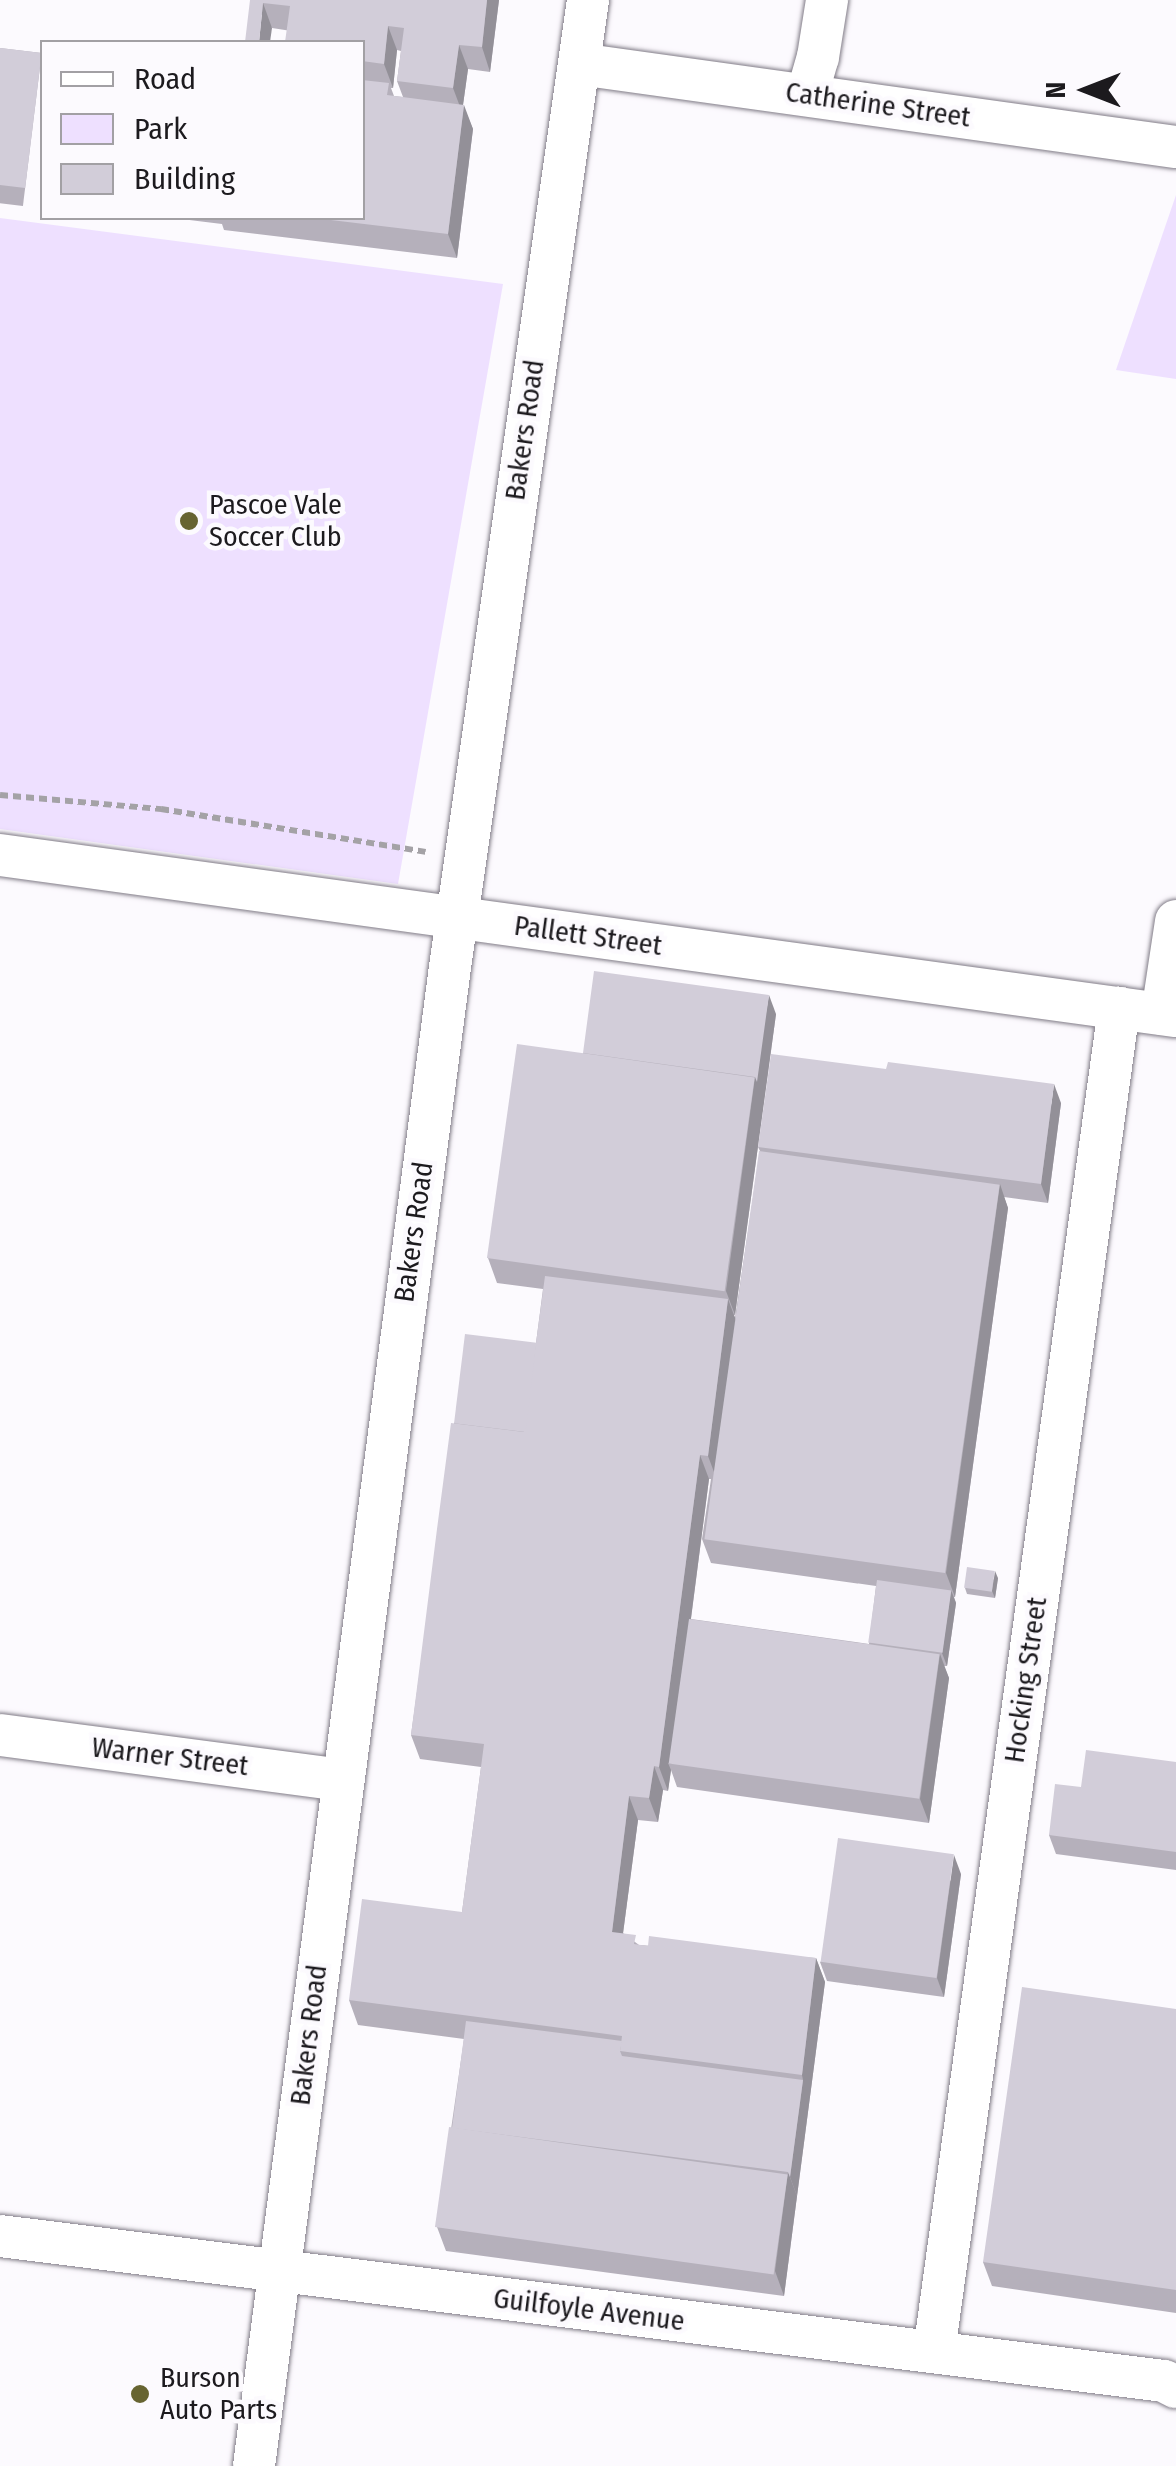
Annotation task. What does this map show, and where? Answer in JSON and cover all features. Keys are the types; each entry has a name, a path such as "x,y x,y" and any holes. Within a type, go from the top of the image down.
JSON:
{"street":[{"name":"Bakers Road","path":"254,2466 341,1780 588,0"},
{"path":"807,94 818,57 827,0"},
{"name":"Catherine Street","path":"579,64 1176,147"},
{"name":"Pallett Street","path":"0,855 1169,1015"},
{"path":"1169,1015 1176,922"},
{"name":"Hocking Street","path":"934,2352 1118,1008"},
{"name":"Warner Street","path":"0,1735 341,1780"},
{"name":"Guilfoyle Avenue","path":"0,2236 1164,2381 1176,2387"}],"path":[{"path":"0,795 161,809 426,852"}],"green space":[{"path":"1176,195 1176,379 1116,370"},
{"path":"0,218 503,284 398,884 0,829"}],"building":[{"path":"250,0 487,0 482,47 459,45 453,88 397,81 404,28 388,26 384,64 365,61 365,40 285,40 290,6 263,3 259,40 245,40"},
{"path":"0,48 40,53 25,188 0,185"},
{"path":"365,80 389,83 387,95 464,105 448,234 331,220 365,220"},
{"path":"594,971 769,995 757,1082 755,1077 583,1053"},
{"path":"517,1044 755,1077 725,1291 487,1258"},
{"path":"771,1054 886,1069 888,1062 1054,1084 1041,1184 758,1147"},
{"path":"759,1151 1000,1185 945,1573 704,1539"},
{"path":"545,1276 728,1299 708,1456 700,1455 659,1767 654,1766 649,1798 629,1796 612,1932 636,1935 634,1944 648,1946 649,1936 816,1958 802,2075 620,2051 622,2036 349,2000 362,1899 462,1912 484,1744 411,1735 437,1529 451,1423 524,1432"},
{"path":"465,1334 536,1343 525,1432 454,1423"},
{"path":"967,1567 995,1571 992,1592 964,1588"},
{"path":"877,1580 951,1590 943,1653 868,1642"},
{"path":"689,1619 940,1654 919,1799 669,1764"},
{"path":"1086,1750 1176,1762 1176,1852 1049,1835 1055,1784 1081,1787"},
{"path":"838,1838 954,1854 936,1978 821,1962"},
{"path":"1022,1987 1176,2009 1176,2290 983,2262"},
{"path":"466,2021 622,2041 622,2056 803,2080 790,2177 788,2172 452,2128"},
{"path":"449,2127 788,2175 774,2275 435,2227"}],"place":[{"name":"Pascoe Vale Soccer Club","path":"189,521"},
{"name":"Burson Auto Parts","path":"140,2394"}]}
